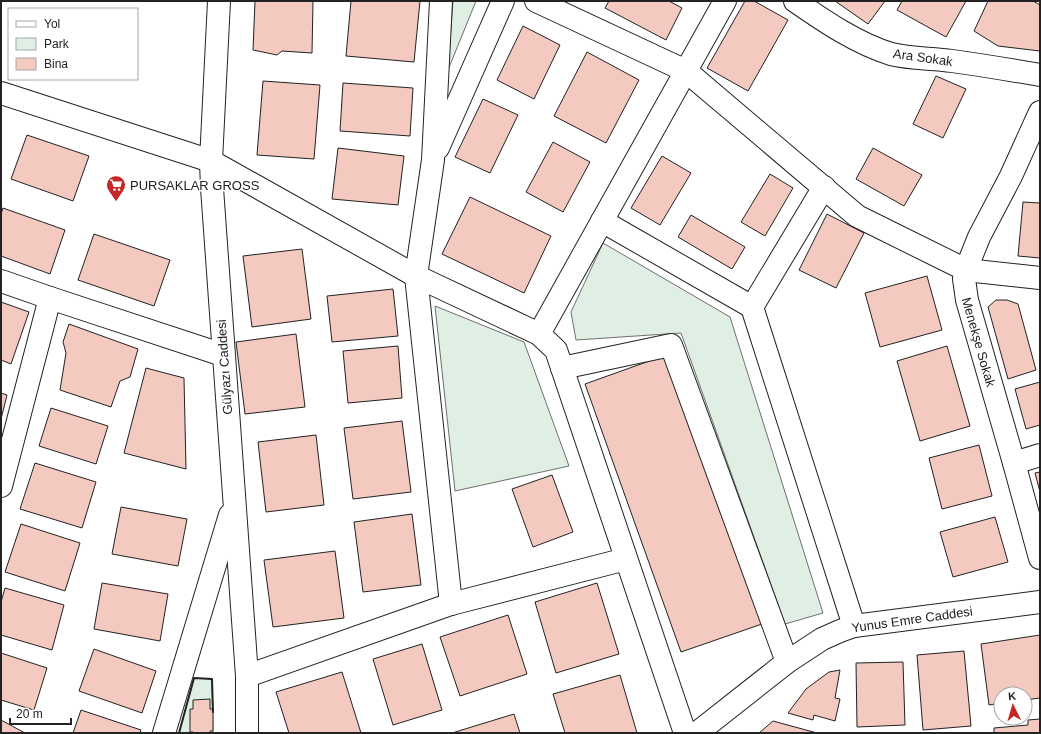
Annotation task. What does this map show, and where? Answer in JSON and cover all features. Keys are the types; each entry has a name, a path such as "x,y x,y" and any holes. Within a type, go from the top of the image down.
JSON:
{"street":[{"name":"Gülyazı Caddesi","path":"219,1 211,161 212,196 246,676 247,733"},
{"path":"441,1 433,160 416,276 451,604"},
{"path":"433,160 503,1"},
{"path":"536,1 686,71 858,216 966,270 1040,278"},
{"path":"539,334 725,1"},
{"name":"Ara Sokak","path":"794,1 852,37 872,47 892,54 914,58 951,61 1040,75"},
{"path":"1,93 211,161 416,276 539,334 556,350 685,733"},
{"name":"Menekşe Sokak","path":"1040,112 1011,176 979,237 964,279 967,300 1040,558"},
{"path":"752,307 824,187"},
{"path":"602,221 752,307 854,626"},
{"path":"1,281 223,355"},
{"path":"1,486 50,298"},
{"path":"562,368 671,345 787,662"},
{"path":"1014,463 1040,455"},
{"path":"164,733 234,503"},
{"path":"246,676 451,604 626,559"},
{"name":"Yunus Emre Caddesi","path":"697,733 787,662 822,639 840,631 854,626 1040,602"}],"green space":[{"path":"453,1 476,1 448,70"},
{"path":"603,243 730,317 823,613 785,624 681,333 576,340 571,312"},
{"path":"435,306 524,342 569,466 455,491"},
{"path":"194,678 212,679 213,733 179,733"}],"building":[{"path":"255,1 313,1 312,53 282,51 277,55 253,50"},
{"path":"351,1 420,1 414,62 346,56"},
{"path":"609,1 669,1 682,8 666,40 605,8"},
{"path":"745,1 754,1 788,20 748,91 707,68"},
{"path":"835,1 885,1 868,24"},
{"path":"902,1 966,1 946,37 897,10"},
{"path":"988,1 1033,1 1040,5 1040,51 998,46 974,31"},
{"path":"523,26 560,45 534,99 497,80"},
{"path":"587,52 639,80 606,143 554,116"},
{"path":"936,76 966,89 943,138 913,124"},
{"path":"263,81 320,85 314,159 257,155"},
{"path":"343,83 413,88 410,136 340,131"},
{"path":"483,99 518,115 490,173 455,157"},
{"path":"27,135 89,156 73,201 11,179"},
{"path":"553,142 590,162 563,212 526,192"},
{"path":"338,148 404,156 398,205 332,199"},
{"path":"873,148 922,175 904,206 856,179"},
{"path":"662,156 691,173 660,225 631,208"},
{"path":"770,174 793,188 765,236 741,222"},
{"path":"470,197 551,236 524,293 442,254"},
{"path":"1023,202 1040,203 1040,258 1018,256"},
{"path":"3,208 65,230 50,274 1,256 1,214"},
{"path":"827,214 864,233 836,288 799,270"},
{"path":"691,215 745,247 732,269 678,237"},
{"path":"94,234 170,260 154,306 78,280"},
{"path":"302,249 311,319 252,327 243,256"},
{"path":"927,276 942,330 880,347 865,293"},
{"path":"393,289 398,336 332,342 327,296"},
{"path":"996,300 1007,300 1018,304 1036,370 1008,379 988,307"},
{"path":"1,302 29,312 11,364 1,360"},
{"path":"69,324 138,349 130,377 120,381 111,407 60,390 66,353 63,342"},
{"path":"296,334 305,407 245,414 236,342"},
{"path":"398,346 402,398 348,403 343,351"},
{"path":"947,346 970,426 920,441 897,361"},
{"path":"666,355 762,624 681,652 585,384"},
{"path":"146,368 184,378 186,469 124,453"},
{"path":"1040,382 1040,425 1026,429 1015,389"},
{"path":"1,393 7,395 1,419"},
{"path":"51,408 108,426 96,464 39,446"},
{"path":"402,421 411,492 353,499 344,428"},
{"path":"316,435 324,505 266,512 258,442"},
{"path":"979,445 992,496 942,509 929,458"},
{"path":"35,463 96,482 82,528 20,509"},
{"path":"1040,472 1040,492 1035,473"},
{"path":"552,475 573,532 533,547 512,489"},
{"path":"121,507 187,519 178,566 112,554"},
{"path":"412,514 421,585 363,592 354,522"},
{"path":"995,517 1008,562 953,577 940,532"},
{"path":"21,524 80,543 65,591 5,572"},
{"path":"335,551 344,618 273,627 264,560"},
{"path":"102,583 168,594 160,641 94,629"},
{"path":"597,583 619,654 556,673 535,602"},
{"path":"5,588 64,605 52,650 1,635 1,602"},
{"path":"508,615 527,674 460,696 440,637"},
{"path":"1040,635 1040,698 1033,699 1033,686 993,686 993,704 989,705 981,644"},
{"path":"422,644 442,710 393,725 373,659"},
{"path":"94,649 156,671 142,713 79,691"},
{"path":"964,651 971,726 923,730 917,655"},
{"path":"1,653 47,668 34,710 1,700"},
{"path":"903,662 905,725 857,727 856,663"},
{"path":"840,670 835,698 840,699 835,721 814,715 813,720 788,713 806,689 829,672"},
{"path":"342,672 361,733 289,733 276,692"},
{"path":"620,675 637,733 565,733 553,694"},
{"path":"210,699 210,709 213,709 213,731 210,731 210,733 190,732 190,709 193,709 193,700"},
{"path":"81,710 141,730 140,733 73,733"},
{"path":"514,714 520,733 452,733"},
{"path":"1040,719 1040,733 994,733 994,728 1033,726 1033,720"},
{"path":"1,720 25,733 1,733"},
{"path":"773,721 817,733 759,733"}],"wall":[{"path":"179,733 194,678 212,679 213,712"}],"place":[{"name":"PURSAKLAR GROSS","path":"116,202"}]}
